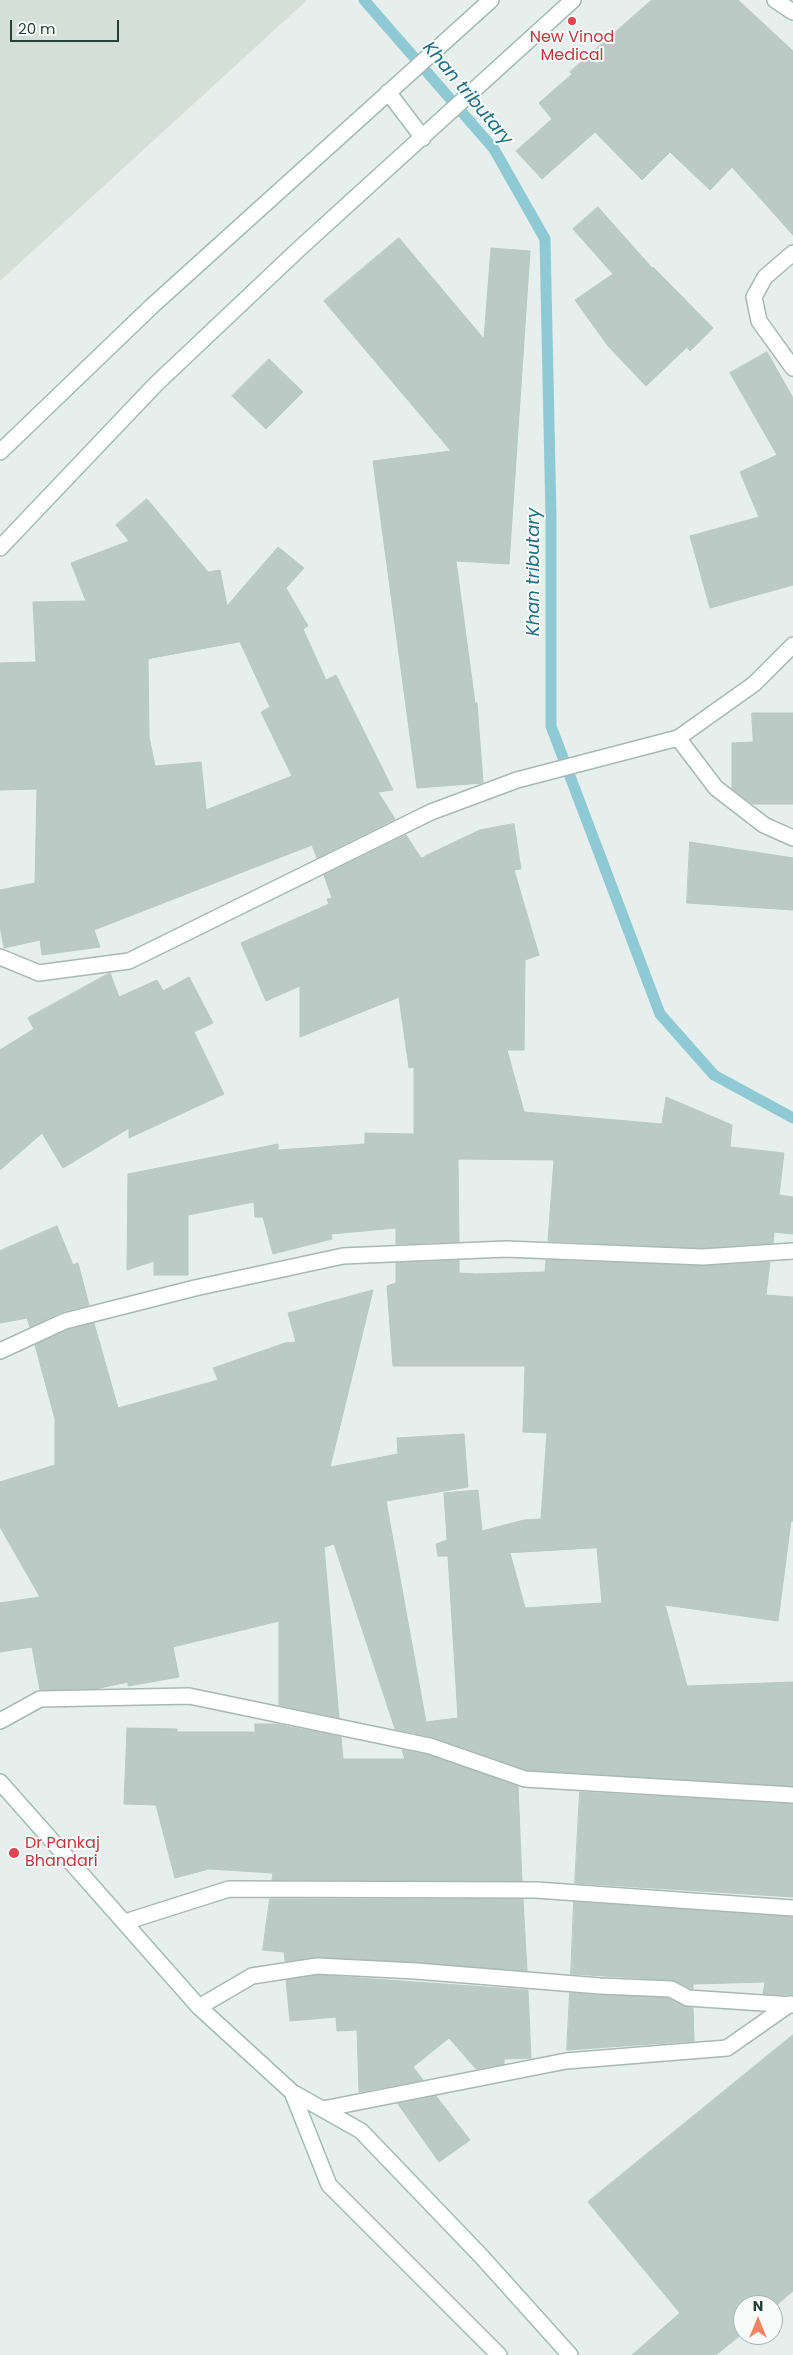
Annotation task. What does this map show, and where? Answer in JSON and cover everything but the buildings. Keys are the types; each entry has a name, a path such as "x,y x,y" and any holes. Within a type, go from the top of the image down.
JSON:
{"street":[{"path":"0,452 152,306 491,0"},
{"path":"0,548 156,384 300,248 573,0"},
{"path":"774,0 793,12"},
{"path":"388,92 422,138"},
{"path":"793,253 765,277 754,297 759,320 793,368"},
{"path":"0,957 39,973 129,961 432,812 517,780 678,738 754,684 793,645"},
{"path":"678,738 716,788 764,825 793,838"},
{"path":"0,1351 65,1321 195,1288 343,1256 506,1249 703,1257 793,1250"},
{"path":"0,1721 40,1699 189,1696 430,1746 525,1779 793,1795"},
{"path":"0,1782 199,2007 292,2092 361,2131 481,2256 570,2355"},
{"path":"125,1922 229,1889 536,1890 793,1908"},
{"path":"199,2007 252,1976 317,1966 416,1971 600,1986 671,1989 688,1998 792,2005"},
{"path":"323,2109 566,2061 727,2048 792,2005"},
{"path":"292,2092 329,2185 499,2355"}],"shaded area":[{"path":"0,0 306,0 306,1 0,281"}],"waterway":[{"name":"Khan tributary","path":"364,0 494,149 545,239 551,517 551,726 660,1014 714,1075 793,1118"}],"place":[{"name":"New Vinod Medical","path":"572,21"},
{"name":"Dr Pankaj Bhandari","path":"14,1853"}]}
